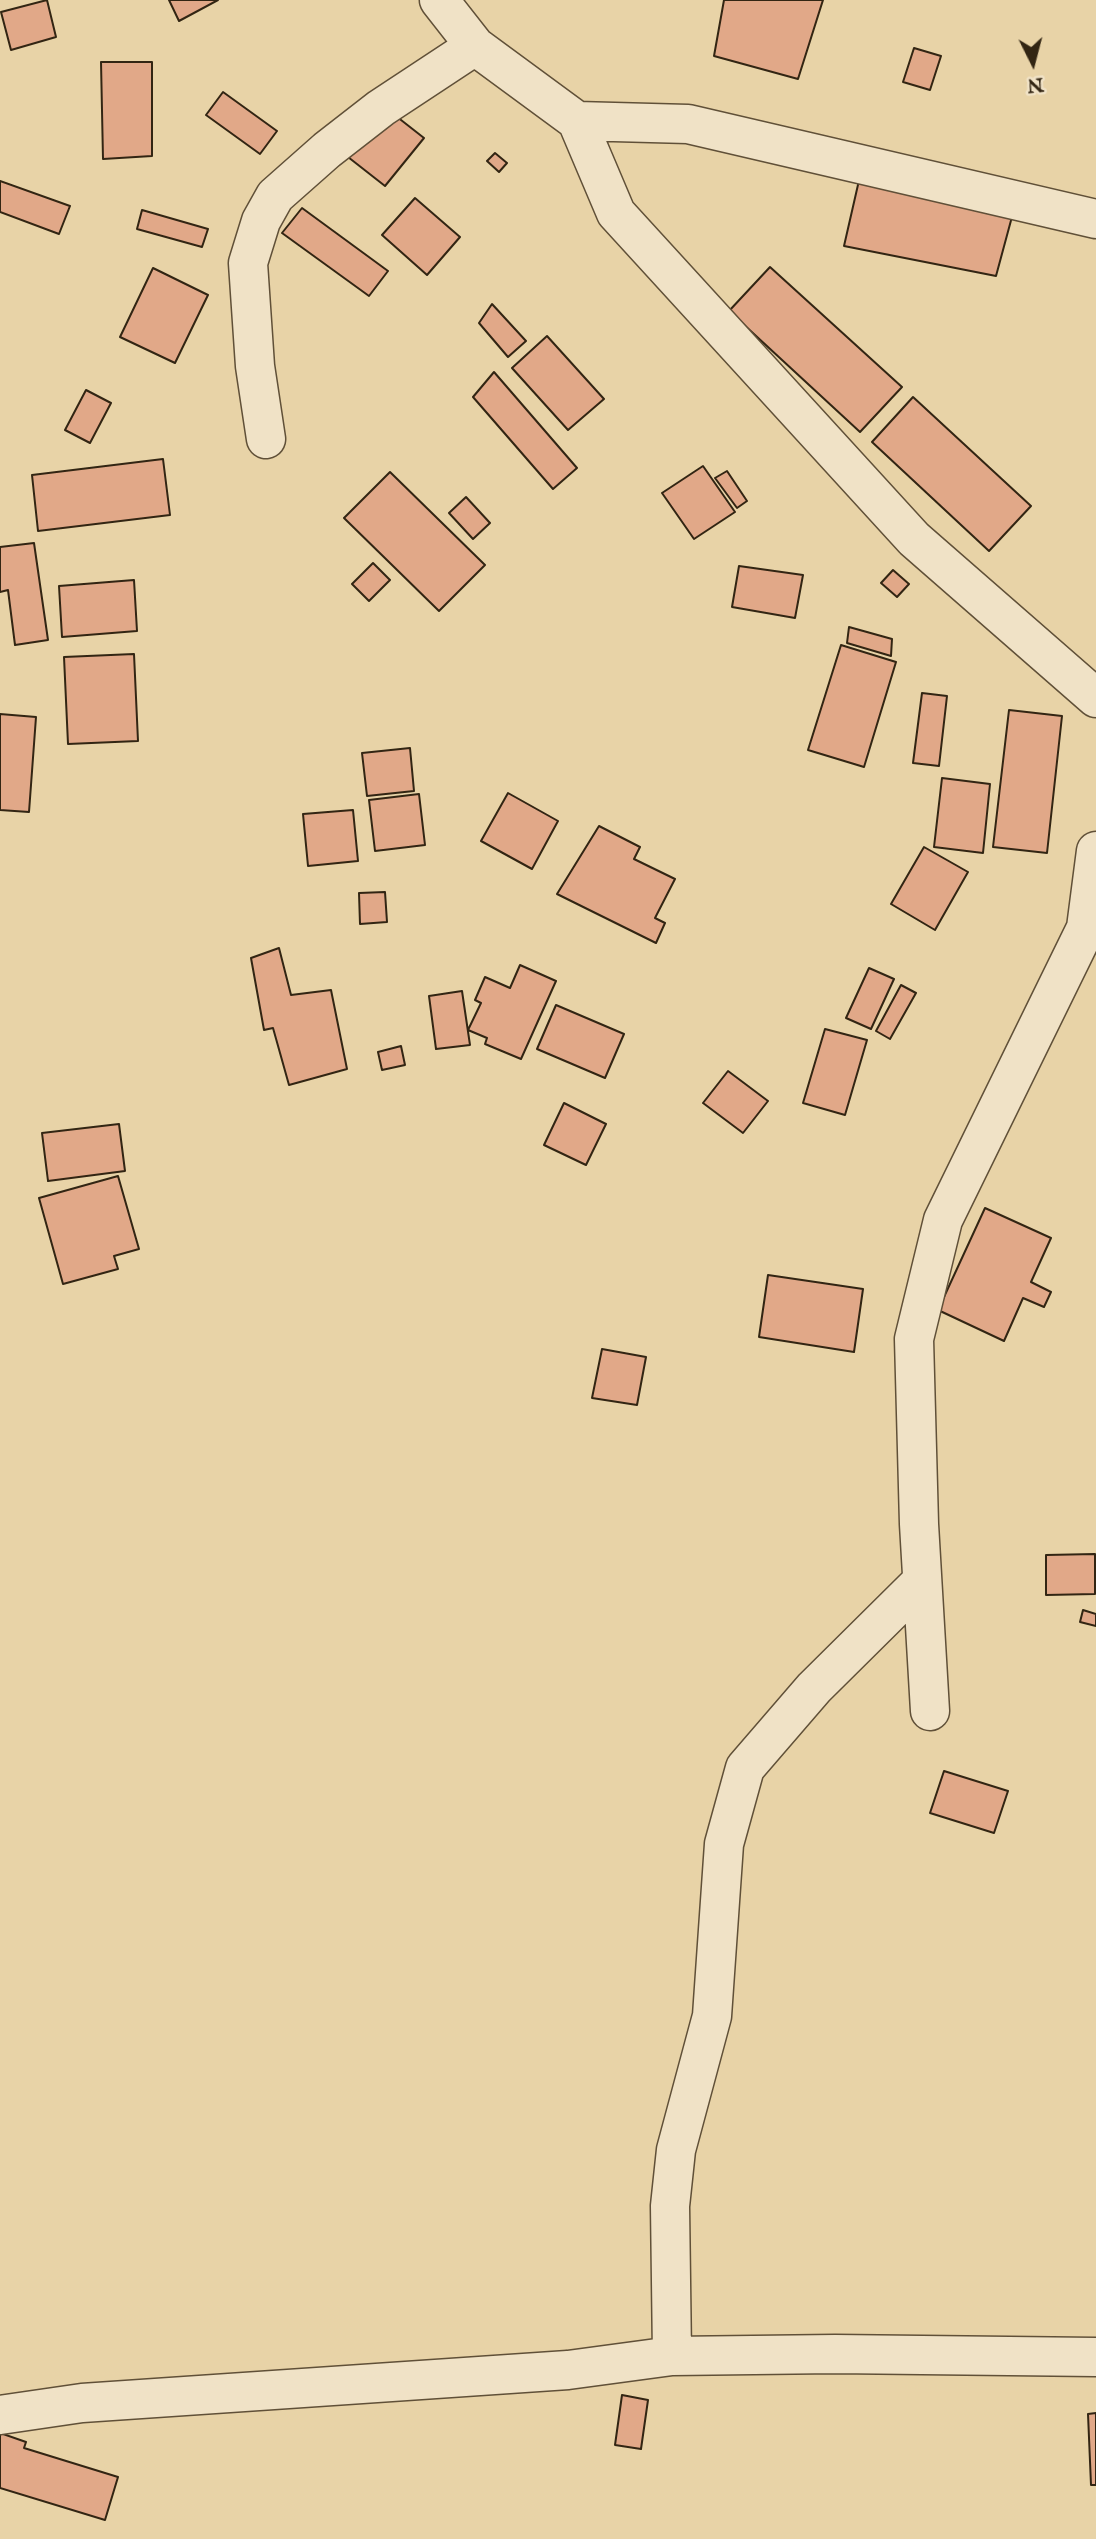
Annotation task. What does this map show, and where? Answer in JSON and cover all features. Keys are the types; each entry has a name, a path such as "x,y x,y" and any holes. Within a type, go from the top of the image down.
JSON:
{"street":[{"path":"439,0 475,46 577,121 616,213 914,539 1096,698"},
{"path":"266,439 255,366 248,263 261,220 275,196 327,150 381,108 475,46"},
{"path":"577,121 688,124 1096,219"},
{"path":"930,1711 922,1581 914,1339 943,1220 1086,928 1096,851"},
{"path":"672,2356 670,2206 676,2150 712,2016 724,1844 745,1768 814,1688 922,1581"},
{"path":"0,2415 82,2403 568,2370 672,2356 835,2354 1096,2357"}],"building":[{"path":"47,0 56,37 11,50 1,12"},
{"path":"169,0 218,0 179,21"},
{"path":"724,0 823,0 798,79 714,56"},
{"path":"914,48 941,56 930,90 903,82"},
{"path":"101,62 152,62 152,156 103,159"},
{"path":"223,92 277,131 260,154 206,115"},
{"path":"387,109 424,138 385,186 348,157"},
{"path":"495,153 507,163 499,172 487,161"},
{"path":"860,176 1013,213 996,276 844,246"},
{"path":"0,181 70,206 59,234 0,212"},
{"path":"415,198 460,237 427,275 382,235"},
{"path":"302,208 388,271 369,296 282,233"},
{"path":"142,210 208,229 202,247 137,229"},
{"path":"770,267 902,387 860,432 729,311"},
{"path":"153,268 208,295 175,363 120,337"},
{"path":"492,304 526,341 508,357 479,323"},
{"path":"547,336 604,399 568,430 512,368"},
{"path":"494,372 577,468 553,489 473,397"},
{"path":"86,390 111,403 90,443 65,430"},
{"path":"913,397 1031,506 989,551 872,442"},
{"path":"163,459 170,515 38,531 32,475"},
{"path":"703,466 735,512 694,539 662,493"},
{"path":"727,471 747,501 737,508 715,478"},
{"path":"390,472 485,565 439,611 344,518"},
{"path":"466,497 490,523 473,539 449,513"},
{"path":"34,543 48,640 15,645 8,590 0,592 0,547"},
{"path":"373,563 390,580 369,601 352,584"},
{"path":"739,566 803,575 795,618 732,607"},
{"path":"893,570 909,584 897,597 881,583"},
{"path":"134,580 137,631 62,637 59,586"},
{"path":"849,627 892,639 891,656 847,643"},
{"path":"841,645 896,662 864,767 808,750"},
{"path":"134,654 138,741 68,744 64,657"},
{"path":"922,693 947,696 939,766 913,763"},
{"path":"1009,710 1062,716 1047,853 993,847"},
{"path":"0,714 36,717 29,812 0,810"},
{"path":"410,748 414,791 367,796 362,753"},
{"path":"942,778 990,784 983,853 934,847"},
{"path":"508,793 558,821 532,869 481,841"},
{"path":"419,794 425,845 375,851 369,800"},
{"path":"353,810 358,861 308,866 303,814"},
{"path":"599,826 640,847 634,859 675,879 655,918 665,923 656,943 557,894"},
{"path":"924,847 968,872 935,930 891,904"},
{"path":"385,892 387,922 360,924 359,893"},
{"path":"279,948 291,995 331,990 347,1069 289,1085 273,1028 264,1030 251,958"},
{"path":"520,965 556,981 521,1059 485,1044 487,1038 468,1030 481,1003 475,1000 485,977 510,988"},
{"path":"869,968 894,979 871,1029 846,1018"},
{"path":"901,985 916,993 890,1039 876,1031"},
{"path":"462,991 470,1045 436,1049 429,996"},
{"path":"556,1005 624,1034 605,1078 537,1049"},
{"path":"825,1029 867,1040 845,1115 803,1103"},
{"path":"401,1046 405,1065 382,1070 378,1052"},
{"path":"728,1071 768,1101 743,1133 703,1103"},
{"path":"564,1103 606,1124 586,1165 544,1145"},
{"path":"119,1124 125,1171 48,1181 42,1133"},
{"path":"118,1176 139,1249 114,1256 118,1269 63,1284 39,1198"},
{"path":"985,1208 1051,1238 1031,1282 1051,1292 1044,1307 1023,1298 1004,1341 938,1310"},
{"path":"768,1275 863,1289 854,1352 759,1337"},
{"path":"602,1349 646,1357 637,1405 592,1398"},
{"path":"1095,1554 1095,1594 1046,1595 1046,1555"},
{"path":"1083,1610 1096,1614 1096,1626 1080,1622"},
{"path":"944,1771 1008,1791 994,1833 930,1813"},
{"path":"622,2395 648,2400 641,2449 615,2445"},
{"path":"1096,2413 1096,2485 1091,2485 1088,2414"},
{"path":"0,2433 26,2442 24,2448 118,2477 105,2520 0,2488"}]}
